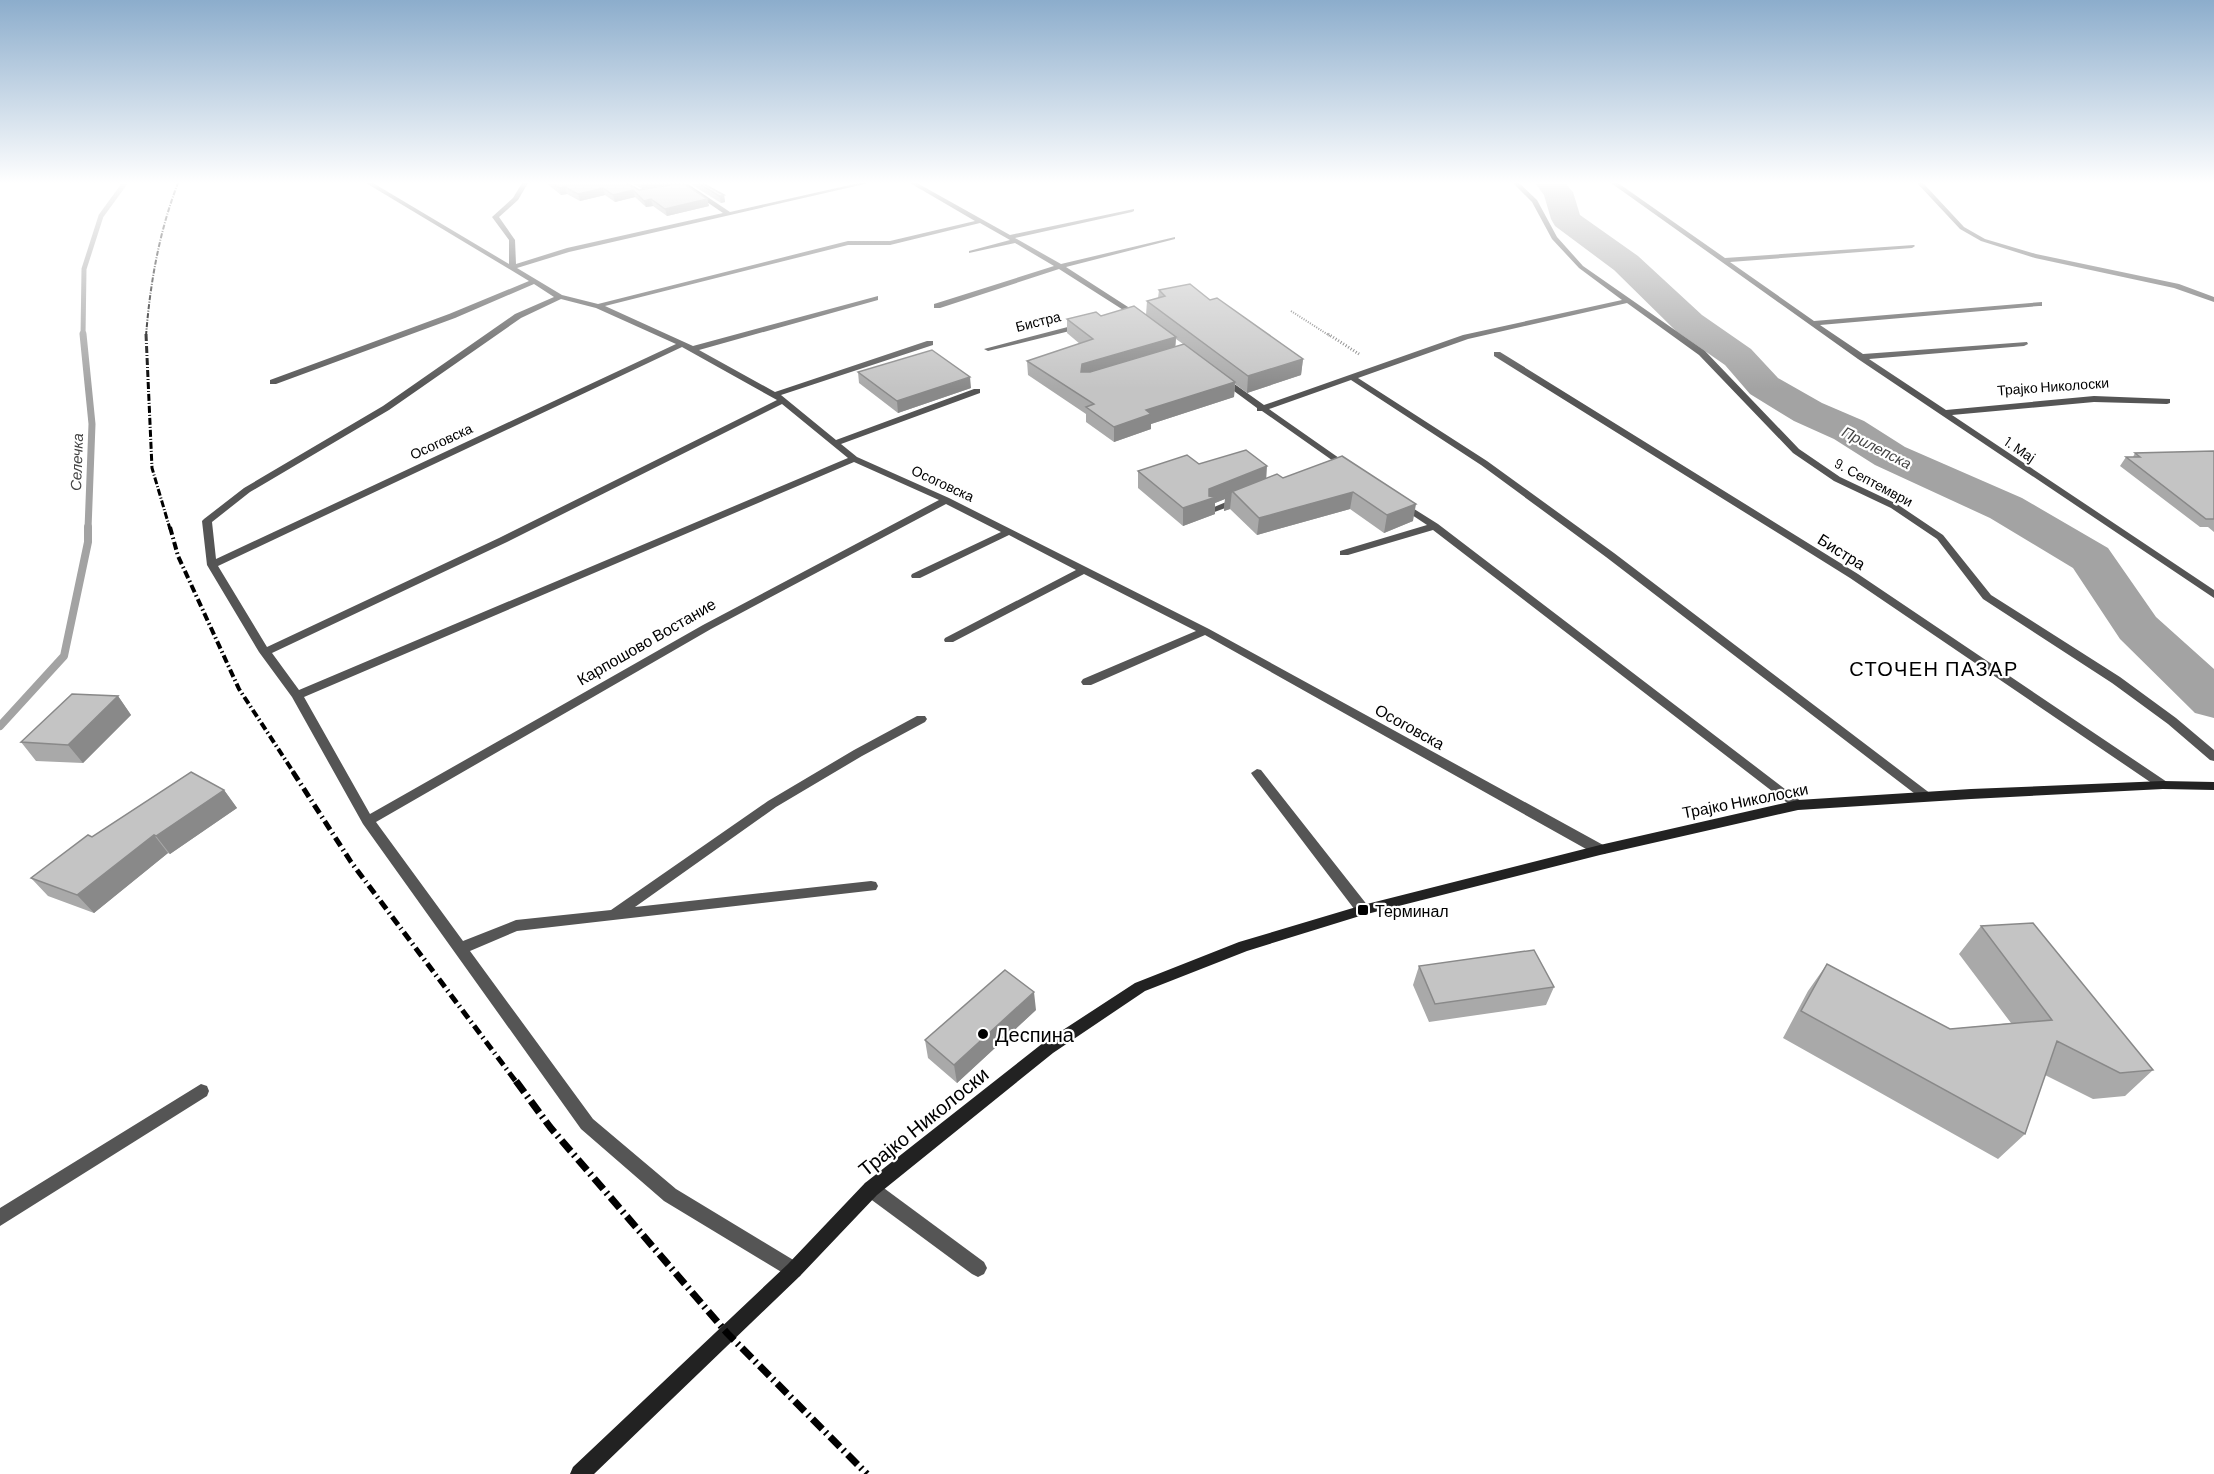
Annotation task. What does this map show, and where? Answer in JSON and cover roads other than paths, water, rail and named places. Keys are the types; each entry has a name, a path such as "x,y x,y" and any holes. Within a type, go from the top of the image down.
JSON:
{"main road":[{"name":"Трајко Николоски","path":"580,1474 794,1270 871,1189 1048,1048 1140,987 1244,946 1363,910 1600,850 1798,805 2163,785 2214,786"}],"street":[{"name":"Осоговска","path":"487,252 560,297 598,306 687,346 779,398 854,459 946,500 1204,631 1600,850"},
{"path":"512,252 513,267 561,252"},
{"name":"Осоговска","path":"598,306 813,252"},
{"path":"1035,252 1131,312 1149,326"},
{"path":"937,306 1060,266 1117,252"},
{"name":"9. Септември","path":"1567,252 1581,267 1702,354 1796,451 1837,479 1894,506 1940,537 1987,597 2116,680 2172,721 2214,757"},
{"name":"1. Мај","path":"1714,252 1861,357 2214,595"},
{"path":"1726,260 1835,252"},
{"path":"2021,252 2176,286 2214,300"},
{"path":"273,382 452,316 536,281"},
{"path":"560,297 518,316 386,408 247,490 207,521 212,565 265,652 297,695 368,821 587,1124 670,1195 794,1270"},
{"name":"Осоговска","path":"212,565 687,346 875,298"},
{"path":"1260,409 1350,375 1466,337 1626,301"},
{"path":"1813,323 2038,304"},
{"path":"1120,315 1131,312"},
{"name":"Бистра","path":"988,349 1087,324"},
{"path":"265,652 503,540 779,398 930,343"},
{"path":"1861,357 2024,344"},
{"name":"Бистра","path":"1497,354 1854,576 2163,785"},
{"path":"1214,374 1260,409 1357,474"},
{"path":"1350,375 1494,470 1619,562 1927,797"},
{"path":"835,443 977,391"},
{"name":"Трајко Николоски","path":"1943,413 2094,399 2167,401"},
{"path":"297,695 854,459"},
{"path":"1327,465 1337,461"},
{"path":"1212,510 1243,498"},
{"name":"Карпошово Востание","path":"368,821 707,627 946,500"},
{"path":"1396,500 1435,526 1798,805"},
{"path":"1344,553 1435,526"},
{"path":"916,576 1008,532"},
{"path":"949,640 1083,570"},
{"path":"1087,682 1204,631"},
{"path":"614,915 772,804 921,719"},
{"path":"1257,773 1363,910"},
{"path":"461,948 516,926 871,886"},
{"path":"0,1218 201,1090"},
{"path":"871,1189 978,1268"}],"waterway":[{"name":"Селечка","path":"83,334 84,269 90,252"},
{"name":"Прилепска","path":"1611,252 1626,263 1689,323 1738,357 1764,386 1808,412 1849,430 1890,456 2006,508 2091,558 2138,628 2214,700"},
{"name":"Селечка","path":"83,334 92,424 88,529"},
{"name":"Селечка","path":"0,726 64,656 88,542 88,529"}],"railway":[{"path":"146,335 158,252"},
{"path":"146,335 152,468 170,529"},
{"path":"170,527 178,556 239,689 294,773"},
{"path":"293,772 351,862 517,1083"},
{"path":"516,1081 550,1127 727,1333 867,1474"}],"place":[{"name":"Терминал","path":"1363,910"},
{"name":"Деспина","path":"983,1034"}],"district":[{"name":"СТОЧЕН ПАЗАР","path":"1934,668"}]}
